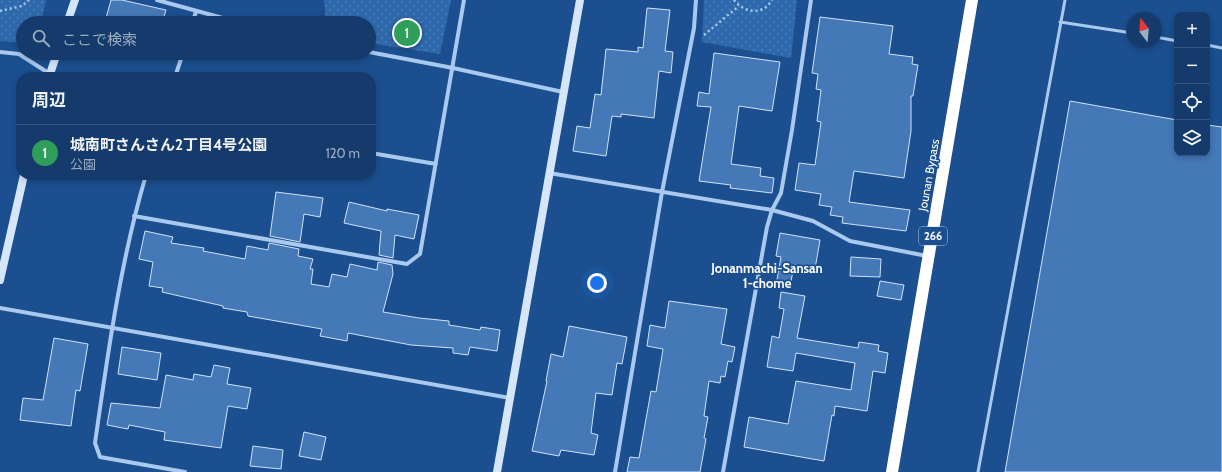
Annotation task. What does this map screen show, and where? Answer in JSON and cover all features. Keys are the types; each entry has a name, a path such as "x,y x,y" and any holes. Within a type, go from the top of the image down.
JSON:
{"highway":[{"name":"Jounan Bypass","path":"892,472 972,0"}],"street":[{"path":"69,16 75,0"},
{"path":"157,0 212,16"},
{"path":"134,216 407,264 420,254 464,0"},
{"path":"497,472 548,173 580,0"},
{"path":"615,472 662,192 692,43 696,0"},
{"path":"723,472 767,227 772,210 781,193 811,0"},
{"path":"195,16 196,12"},
{"path":"0,52 16,54"},
{"path":"376,53 453,68 563,92"},
{"path":"28,60 46,72"},
{"path":"51,72 55,60"},
{"path":"177,72 181,60"},
{"path":"376,154 436,164"},
{"path":"548,173 772,210 813,221 850,241 929,256"},
{"path":"0,280 23,180"},
{"path":"145,180 134,216 111,328 95,443 100,457 185,472"},
{"path":"0,308 510,398"}],"lane":[{"path":"978,472 1064,0"},
{"path":"1060,22 1126,33"},
{"path":"1162,38 1174,40"},
{"path":"1210,46 1222,48"}],"path":[{"path":"0,11 22,6 29,0"},
{"path":"734,0 745,10 759,10 766,8 772,0"},
{"path":"692,43 710,32 739,6"}],"shaded area":[{"path":"0,0 46,0 43,16 16,16 16,42 0,41"},
{"path":"324,0 451,0 440,54 376,44 376,16 325,16"},
{"path":"704,0 797,0 791,58 702,42"}],"building":[{"path":"111,0 122,0 166,10 164,16 107,16"},
{"path":"647,8 670,10 665,51 673,52 671,73 659,71 654,118 621,114 621,117 612,116 606,156 573,151 577,126 590,128 595,94 601,95 606,49 638,52 638,47 643,48"},
{"path":"820,17 893,26 889,54 913,57 912,64 918,65 913,96 911,96 911,131 904,178 854,171 849,202 910,210 906,231 842,223 843,217 830,215 832,207 819,205 821,194 795,190 799,163 815,165 821,122 817,121 821,90 816,89 818,74 812,73"},
{"path":"714,53 780,62 772,111 739,106 731,164 761,168 760,176 774,178 772,193 730,188 731,185 699,181 711,107 697,106 699,92 709,94"},
{"path":"1070,101 1174,119 1174,156 1210,156 1210,125 1222,127 1222,472 1005,472"},
{"path":"276,192 323,198 320,217 304,214 300,242 270,236"},
{"path":"349,202 387,211 387,209 419,215 414,239 395,235 393,258 379,255 381,231 344,223"},
{"path":"145,231 173,237 171,243 204,248 203,251 245,259 247,246 268,250 269,243 299,249 298,256 313,259 310,269 313,269 311,284 329,287 332,274 347,277 350,264 377,270 378,262 392,265 393,274 383,312 449,321 449,325 480,330 481,327 500,330 497,351 470,347 468,355 453,353 453,348 411,345 348,333 347,341 320,336 322,329 248,316 247,312 223,308 223,306 162,292 163,288 149,286 153,262 139,259"},
{"path":"780,233 820,240 815,269 794,265 790,287 776,285 781,257 776,256"},
{"path":"851,257 881,259 880,277 850,276"},
{"path":"880,281 904,285 901,300 877,296"},
{"path":"781,292 805,296 797,338 858,348 859,342 879,345 878,351 888,353 885,373 873,371 867,411 835,406 824,461 744,447 749,417 788,424 796,381 851,390 855,363 796,353 793,371 767,367 772,336 779,338 784,309 779,308"},
{"path":"669,301 727,309 721,344 735,347 732,362 728,361 725,377 721,376 720,383 709,381 704,416 708,417 704,438 706,439 700,472 627,472 630,457 639,458 651,391 656,392 663,349 647,346 650,325 665,328"},
{"path":"569,326 627,337 622,364 617,363 612,395 596,393 591,433 598,435 594,455 561,450 559,456 532,451 547,381 551,354 563,357"},
{"path":"54,338 88,344 80,391 76,390 71,426 20,420 23,398 43,400"},
{"path":"122,347 161,353 157,380 118,374"},
{"path":"214,365 230,368 227,384 251,388 247,409 228,406 221,448 164,440 165,432 129,425 128,429 107,425 111,403 160,408 166,375 193,380 194,374 211,377"},
{"path":"304,432 326,437 321,460 299,456"},
{"path":"253,446 283,450 281,469 250,466"}],"place":[{"name":"城南町さんさん2丁目4号公園","path":"407,33"}],"district":[{"name":"Jonanmachi-Sansan 1-chome","path":"767,276"}]}
